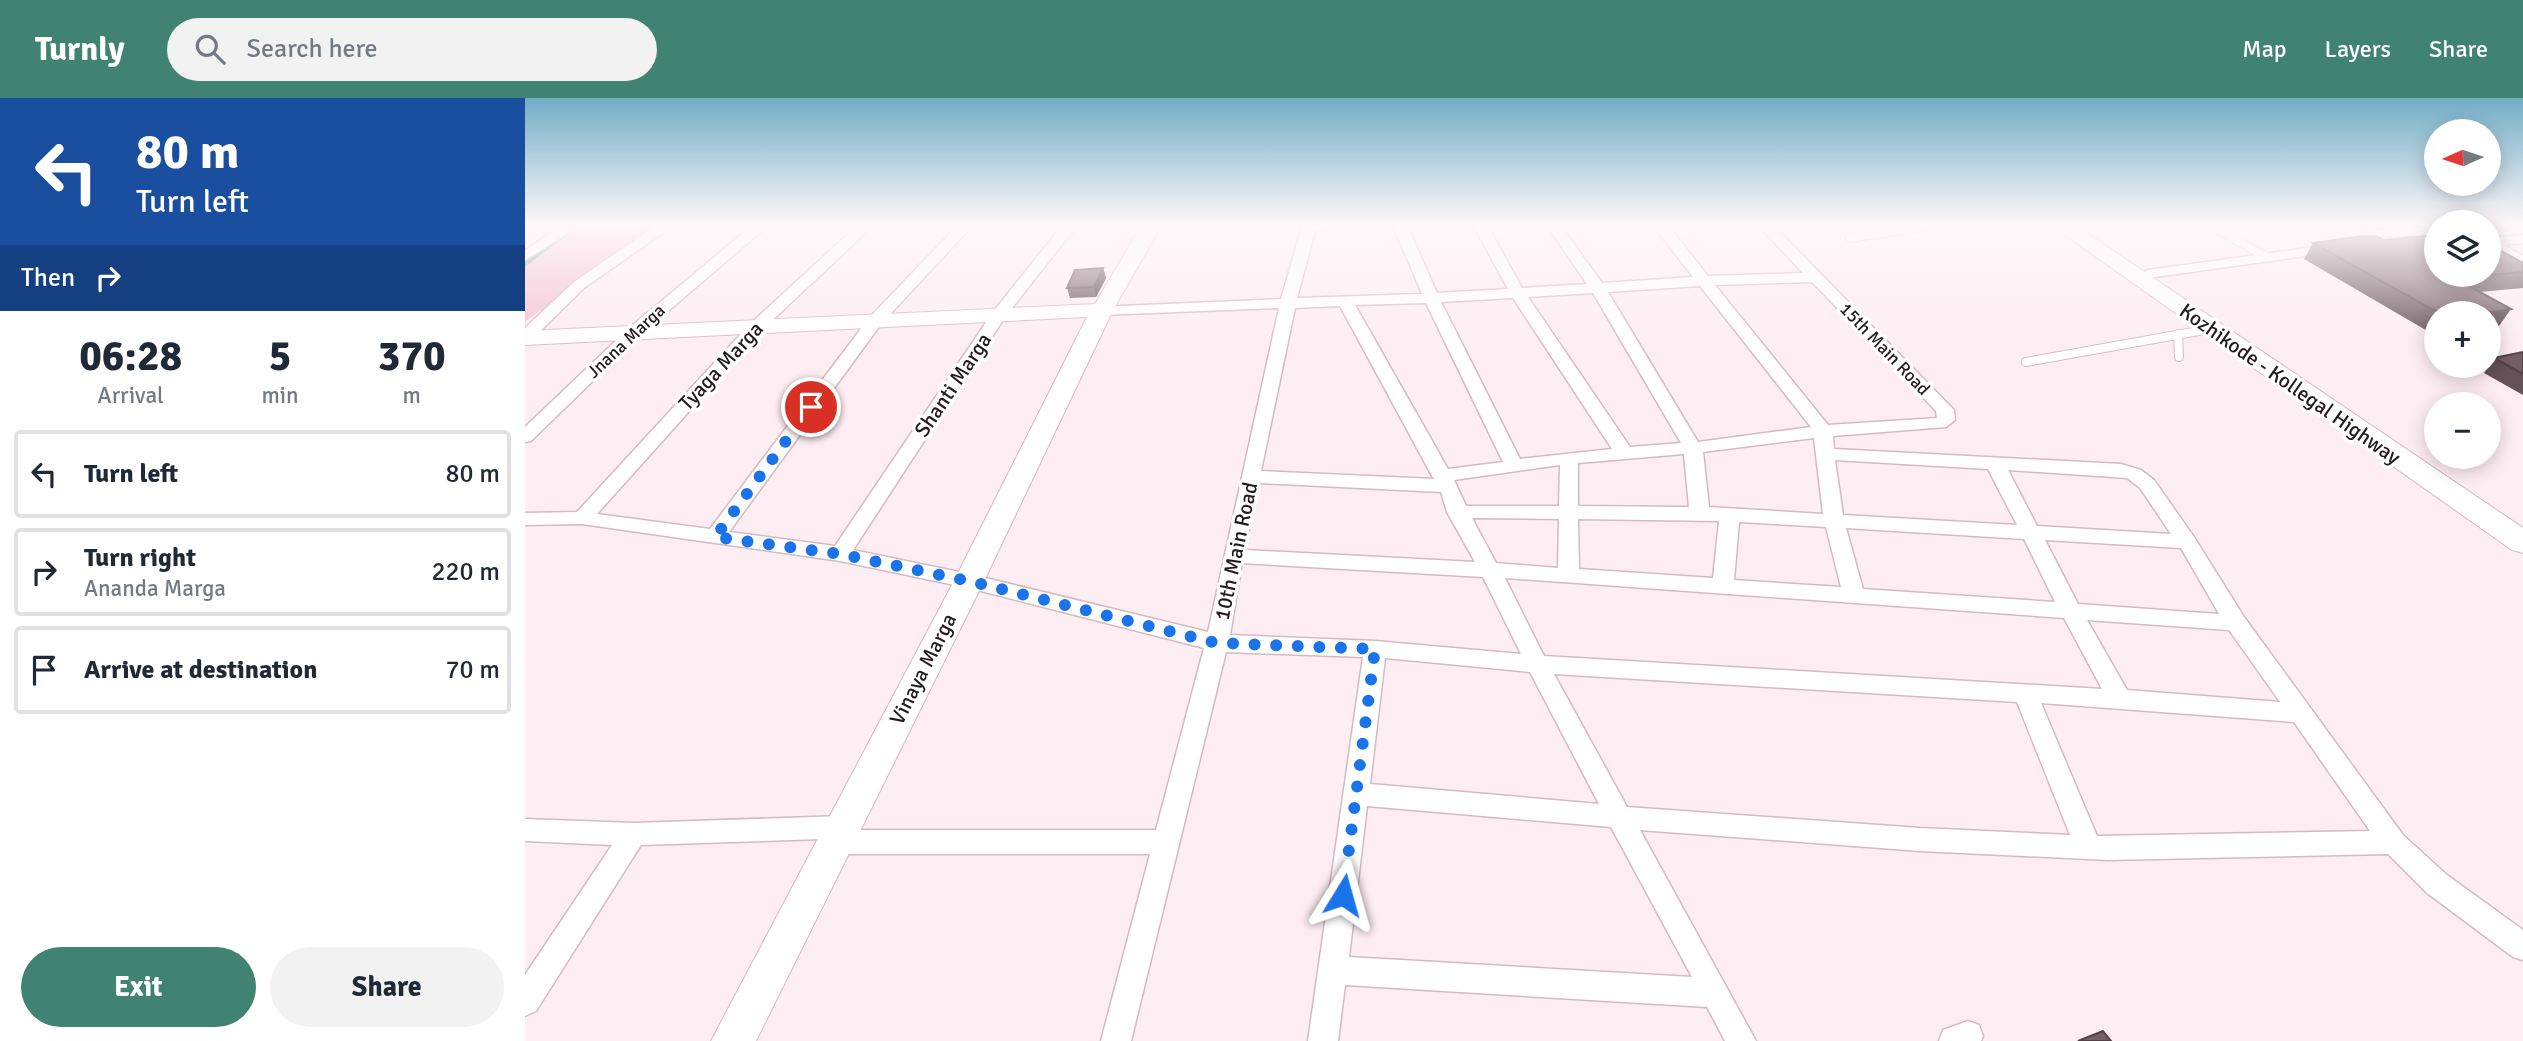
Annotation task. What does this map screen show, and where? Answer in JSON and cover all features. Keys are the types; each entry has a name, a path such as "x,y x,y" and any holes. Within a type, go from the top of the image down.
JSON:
{"main road":[{"name":"Kozhikode - Kollegal Highway","path":"2121,267 2523,544"},
{"path":"2138,267 2523,533"}],"street":[{"path":"525,338 579,285 605,267"},
{"name":"Jnana Marga","path":"525,438 633,333 712,267"},
{"name":"Tyaga Marga","path":"582,518 756,327 821,267"},
{"path":"715,537 875,321 926,267"},
{"name":"Shanti Marga","path":"840,554 999,315 1037,267"},
{"name":"Vinaya Marga","path":"733,1041 969,581 1103,310 1128,267"},
{"name":"10th Main Road","path":"1116,1041 1217,643 1233,556 1298,267"},
{"path":"1418,267 1514,465"},
{"path":"1503,267 1517,292 1625,454"},
{"path":"1583,267 1693,448 1700,513"},
{"path":"1694,267 1823,431 1835,519 1854,596"},
{"name":"15th Main Road","path":"1806,267 1947,415 1946,420 1940,423 1823,431"},
{"path":"2153,277 2209,267"},
{"path":"2153,277 2241,267"},
{"path":"525,338 1103,310 1431,298 1816,277"},
{"path":"1345,301 1445,481 1457,512 1491,570 1536,664 1616,816 1741,1041"},
{"path":"1252,477 1445,481 1514,465 1693,448 1823,431"},
{"path":"1825,454 2121,470 2134,474 2147,484 2187,542 2236,623 2394,843 2437,884 2523,947"},
{"path":"1568,575 1569,458"},
{"path":"1996,465 2120,699"},
{"path":"1457,512 1730,514 2187,542"},
{"path":"1723,587 1730,514"},
{"path":"525,519 582,518 840,554 969,581 1217,643 1375,649 1536,664 2120,699 2302,713"},
{"path":"1233,556 1568,575 2236,623"},
{"path":"1324,1041 1375,649"},
{"path":"2025,693 2088,847"},
{"path":"1357,794 1856,838 2088,847 2331,840 2394,843"},
{"path":"525,830 1167,842"},
{"path":"525,1001 634,834"},
{"path":"1333,970 1716,993"}],"lane":[{"path":"2026,362 2210,329"},
{"path":"2178,334 2179,357"}],"shaded area":[{"path":"525,267 600,267 525,322"}],"building":[{"path":"2356,267 2424,267 2424,287 2471,287 2496,301 2424,301 2424,305"},
{"path":"2501,267 2523,267 2523,272 2501,274"},
{"path":"1103,268 1094,287 1067,288 1075,270"},
{"path":"2501,304 2511,309 2501,311"},
{"path":"2523,352 2523,374 2501,362 2501,357"},
{"path":"2103,1031 2111,1041 2078,1041"}],"route":[{"path":"811,407 715,537 840,554 969,581 1217,643 1375,649 1343,895"}]}
